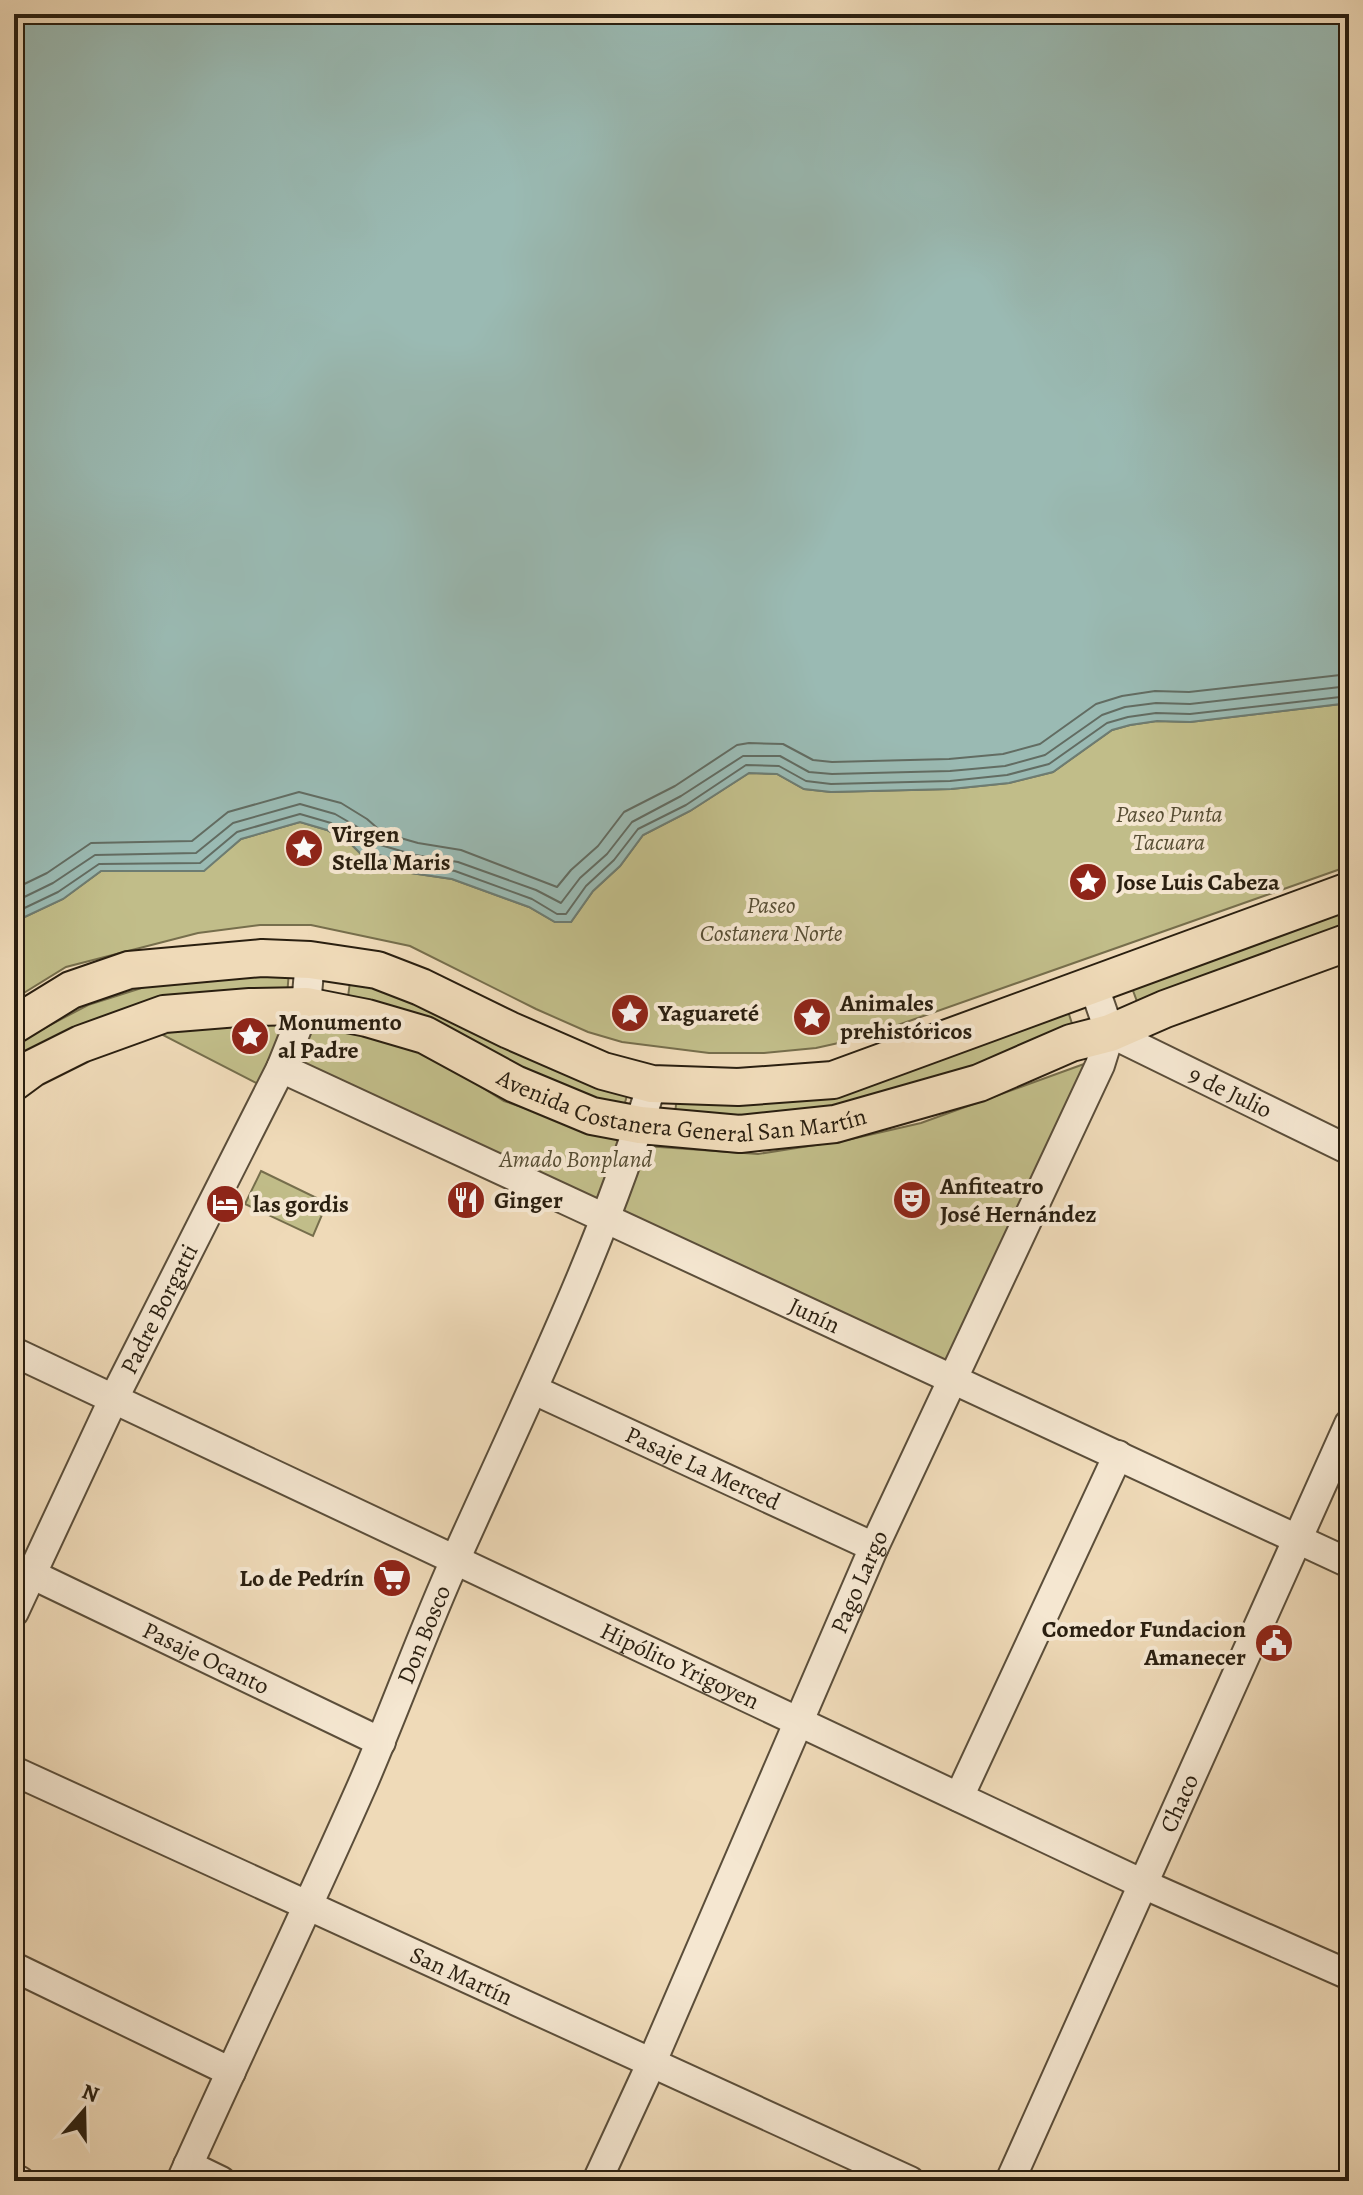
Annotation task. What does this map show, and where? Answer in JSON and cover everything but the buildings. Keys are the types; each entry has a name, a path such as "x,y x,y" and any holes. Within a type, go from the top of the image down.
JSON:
{"main road":[{"name":"Avenida Costanera General San Martín","path":"14,1025 71,990 129,970 262,958 310,960 377,970 421,987 603,1071 652,1084 738,1087 833,1080 1349,891"},
{"name":"Avenida Costanera General San Martín","path":"14,1082 33,1068 81,1044 164,1014 306,1006 367,1018 425,1035 515,1084 592,1116 640,1125 740,1134 841,1123 979,1083 1071,1043 1110,1033 1165,1009 1349,942"}],"street":[{"name":"Padre Borgatti","path":"14,1612 113,1400 281,1068 306,1006 310,960"},
{"path":"1093,984 1110,1033"},
{"name":"9 de Julio","path":"1110,1033 1349,1150"},
{"name":"Pago Largo","path":"597,2181 651,2064 874,1547 1100,1065 1110,1033"},
{"name":"Junín","path":"281,1068 1349,1563"},
{"name":"Don Bosco","path":"184,2173 308,1908 381,1742 455,1560 534,1390 606,1218 652,1084"},
{"name":"Hipólito Yrigoyen","path":"14,1352 1143,1884 1349,1975"},
{"name":"Pasaje La Merced","path":"534,1390 874,1547"},
{"name":"Chaco","path":"1010,2181 1349,1424"},
{"path":"959,1797 1118,1455"},
{"name":"Pasaje Ocanto","path":"31,1574 381,1742"},
{"name":"San Martín","path":"14,1771 910,2181"},
{"path":"14,1967 231,2072"},
{"path":"184,2173 221,2181"},
{"path":"14,2178 20,2181"}],"green space":[{"name":"Paseo Costanera Norte","path":"1349,703 1349,866 861,1038 816,1048 764,1053 709,1053 622,1042 588,1032 536,1009 410,946 311,925 260,925 198,933 66,967 14,999 14,922 63,899 101,871 203,871 241,839 300,822 327,830 351,844 367,860 411,873 452,879 529,907 555,922 571,922 593,891 620,866 643,835 690,811 749,773 777,774 804,789 831,792 951,789 1009,783 1053,772 1112,730 1130,725 1157,721 1190,722"},
{"path":"1349,907 1349,932 1139,1007 1131,985"},
{"path":"289,971 287,996 14,1072 14,1044 88,1005 154,984"},
{"path":"350,982 394,990 630,1085 624,1106 587,1102 347,1004"},
{"path":"1067,1008 1074,1030 882,1099 748,1118 675,1115 677,1094 748,1095"},
{"name":"Amado Bonpland","path":"311,1014 427,1053 504,1101 624,1137 597,1208 289,1063"},
{"path":"282,1019 288,1027 260,1085 155,1031"},
{"name":"Anfiteatro José Hernández","path":"1084,1064 1091,1073 949,1371 615,1218 645,1146 758,1154 847,1140 921,1123"},
{"path":"261,1171 327,1203 313,1236 245,1204"}],"water":[{"path":"14,14 1349,14 1349,703 1190,722 1157,721 1130,725 1112,730 1053,772 1009,783 951,789 831,792 804,789 777,774 749,773 690,811 643,835 620,866 593,891 571,922 555,922 529,907 452,879 411,873 367,860 351,844 327,830 300,822 241,839 204,871 101,871 63,899 14,922"}],"place":[{"name":"Virgen Stella Maris","path":"304,848"},
{"name":"Jose Luis Cabeza","path":"1088,882"},
{"name":"Yaguareté","path":"630,1013"},
{"name":"Animales prehistóricos","path":"812,1017"},
{"name":"Monumento al Padre","path":"250,1036"},
{"name":"Ginger","path":"466,1200"},
{"name":"Anfiteatro José Hernández","path":"912,1200"},
{"name":"las gordis","path":"225,1204"},
{"name":"Lo de Pedrín","path":"392,1578"},
{"name":"Comedor Fundacion Amanecer","path":"1274,1643"}],"park label":[{"name":"Paseo Punta Tacuara","path":"1169,828"}]}
